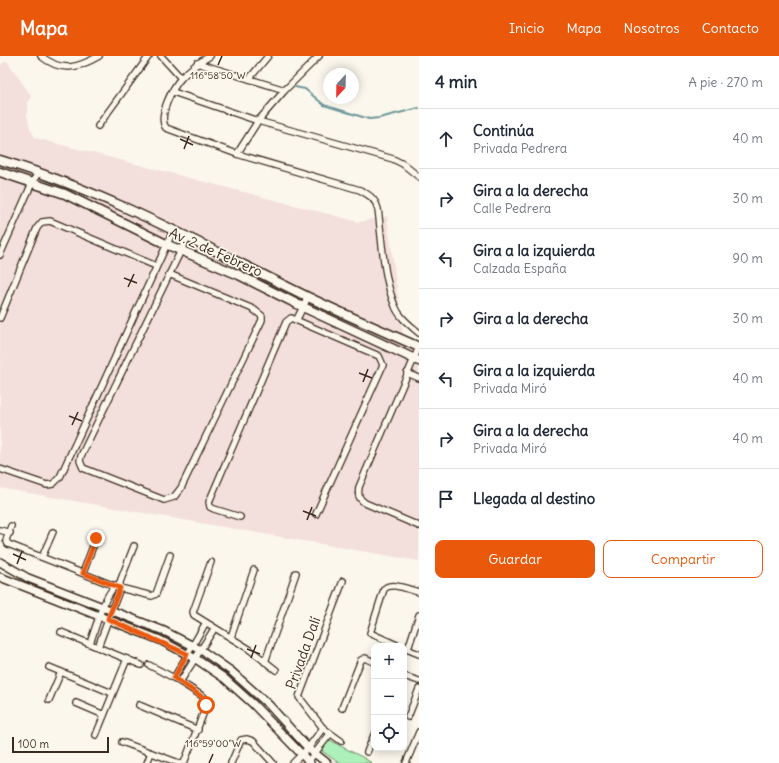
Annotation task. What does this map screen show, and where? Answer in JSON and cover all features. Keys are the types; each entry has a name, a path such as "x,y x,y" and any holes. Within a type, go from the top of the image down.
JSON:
{"main road":[{"name":"Av. 2 de Febrero","path":"0,160 71,184 173,231 188,236 308,297 419,347"},
{"name":"Av. 2 de Febrero","path":"0,172 65,194 168,245 239,275 416,360"}],"street":[{"path":"41,56 55,64 67,67 76,67 99,56"},
{"path":"98,126 149,56"},
{"path":"161,56 181,78"},
{"path":"210,56 198,63 181,78 162,114 162,123 166,128 237,154 360,190 371,196 376,201 378,209 385,265 395,306 404,320 419,333"},
{"path":"250,79 268,56"},
{"path":"237,154 258,121 285,90 320,56"},
{"path":"198,63 285,90"},
{"path":"173,92 258,121 393,159 403,164 419,177"},
{"path":"0,255 32,183 38,173"},
{"path":"0,318 36,228 42,222 50,221 156,266"},
{"path":"0,469 47,486 52,484 60,477 156,266 168,245 173,231"},
{"path":"168,274 253,309 262,316 262,320 181,488 174,497 164,500 83,468 80,461 81,456 168,274 188,236"},
{"path":"296,319 308,297"},
{"path":"240,517 214,509 210,507 209,502 286,322 291,318 379,356 383,365 316,514"},
{"path":"419,347 416,360 407,373 359,487 358,494 360,500 364,503 419,526"},
{"path":"407,373 419,378"},
{"path":"12,526 7,543 83,573 152,596 156,596 170,555"},
{"path":"0,530 10,533"},
{"path":"42,557 53,532"},
{"path":"83,573 96,538"},
{"path":"98,647 112,610 118,585 134,546"},
{"path":"0,562 28,578 112,610 201,650 231,671 269,705 308,748 327,763"},
{"path":"211,562 193,612 196,618 230,637 276,670"},
{"path":"230,637 254,570"},
{"path":"265,662 296,573"},
{"path":"0,577 108,619 196,658 224,678 262,713 308,762 330,734"},
{"path":"26,587 28,578"},
{"name":"Privada Dalí","path":"341,741 323,728 299,697 343,581"},
{"path":"90,643 104,607 118,585"},
{"path":"392,643 370,633 384,589 390,585 394,585 419,592"},
{"path":"407,647 417,627 419,615"},
{"path":"174,678 205,624"},
{"path":"180,682 214,629"},
{"path":"61,632 141,665"},
{"path":"407,649 419,654"},
{"path":"342,708 361,660 365,658 371,661"},
{"path":"96,735 127,659"},
{"path":"149,665 174,678 204,698 205,709 184,763"},
{"path":"49,668 112,693"},
{"path":"49,700 61,672"},
{"path":"407,677 419,681"},
{"path":"408,717 419,689"},
{"path":"76,703 104,715"},
{"path":"139,705 198,730"},
{"path":"262,713 269,705"},
{"path":"293,763 308,748 323,728"},
{"path":"406,763 417,744 419,732"},
{"path":"231,763 241,740 248,739 253,741 273,763"},
{"path":"122,742 179,763"},
{"path":"367,752 371,742"},
{"path":"147,763 151,753"}],"shaded area":[{"path":"7,61 31,96 28,102 27,116 30,128 35,138 359,222 387,216 404,341 419,345 419,561 0,488 0,65"}],"green space":[{"path":"330,740 372,763 339,763 322,751 324,744"}],"waterway":[{"path":"295,87 305,89 324,105 369,119 419,108"}],"route":[{"path":"96,538 83,573 120,588 108,619 160,640 187,654 174,678 204,698 206,705"}]}
